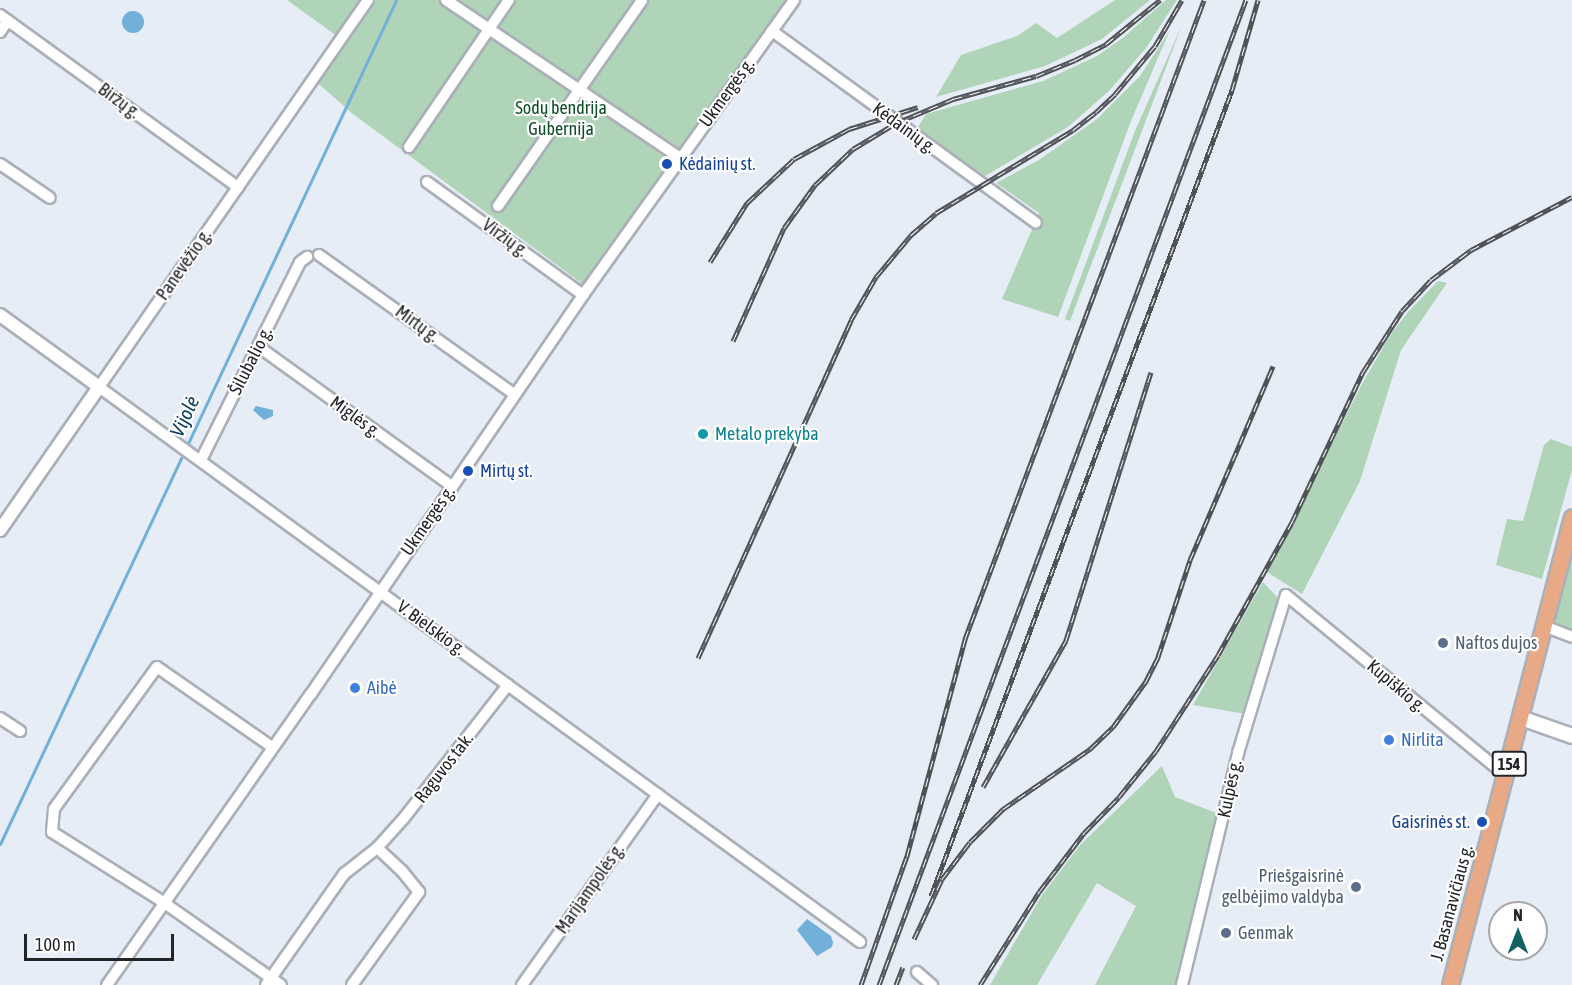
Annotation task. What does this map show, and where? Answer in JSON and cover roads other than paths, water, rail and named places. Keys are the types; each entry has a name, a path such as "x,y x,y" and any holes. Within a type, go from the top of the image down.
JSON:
{"main road":[{"name":"J. Basanavičiaus g.","path":"1450,985 1572,518"},
{"path":"1521,718 1572,736"}],"street":[{"name":"Panevėžio g.","path":"0,530 368,0"},
{"path":"446,0 680,158"},
{"path":"410,147 509,0"},
{"path":"498,206 642,0"},
{"name":"Ukmergės g.","path":"107,985 583,295 794,0"},
{"name":"Biržų g.","path":"4,18 238,187"},
{"path":"0,32 4,18"},
{"name":"Kėdainių g.","path":"772,31 1036,223"},
{"path":"0,164 50,198"},
{"name":"Viržių g.","path":"427,182 583,295"},
{"name":"Mirtų g.","path":"319,255 514,394"},
{"name":"Šilubalio g.","path":"197,457 259,347 304,259"},
{"name":"V. Bielskio g.","path":"0,315 860,942"},
{"name":"Miglės g.","path":"259,347 452,486"},
{"name":"Kupiškio g.","path":"1287,596 1506,776"},
{"name":"Kulpės g.","path":"1182,985 1238,753 1287,596"},
{"path":"1544,626 1572,637"},
{"path":"272,747 157,667 54,809 52,832 163,902 268,982 281,985"},
{"name":"Raguvos tak.","path":"268,982 344,874 377,848 404,818 508,685"},
{"path":"0,718 20,730"},
{"name":"Marijampolės g.","path":"522,985 658,794"},
{"path":"352,985 419,892 402,870 377,848"},
{"path":"917,972 932,985"}],"water":[{"path":"129,11 137,11 144,18 144,26 137,33 129,33 122,26 122,18"},
{"path":"256,406 273,410 273,416 264,420 253,410"},
{"path":"807,919 831,936 833,942 832,947 817,956 797,930"}],"waterway":[{"name":"Vijolė","path":"0,844 396,0"}],"railway":[{"path":"733,341 784,228 815,185 853,149 896,123 953,99 1036,76 1075,60 1106,44 1160,0"},
{"path":"698,658 851,320 876,277 911,235 936,213 1073,130 1096,112 1115,94 1155,46 1182,0"},
{"path":"861,985 907,856 965,639 1204,0"},
{"path":"879,985 1246,0"},
{"path":"931,896 1232,90 1258,0"},
{"path":"710,262 747,203 794,159 849,129 918,107"},
{"path":"980,985 1039,892 1084,833 1119,797 1156,751 1218,655 1292,522 1363,372 1402,311 1431,280 1471,250 1572,197"},
{"path":"914,939 942,879 970,842 1003,809 1090,749 1113,727 1146,681 1158,657 1190,560 1273,366"},
{"path":"983,787 1066,640 1151,372"},
{"path":"896,985 903,967"}],"place":[{"name":"Kėdainių st.","path":"667,164"},
{"name":"Metalo prekyba","path":"703,434"},
{"name":"Mirtų st.","path":"468,471"},
{"name":"Naftos dujos","path":"1443,643"},
{"name":"Aibė","path":"355,688"},
{"name":"Nirlita","path":"1389,740"},
{"name":"Gaisrinės st.","path":"1482,822"},
{"name":"Priešgaisrinė gelbėjimo valdyba","path":"1356,887"},
{"name":"Genmak","path":"1226,933"}],"park label":[{"name":"Sodų bendrija Gubernija","path":"561,119"}]}
